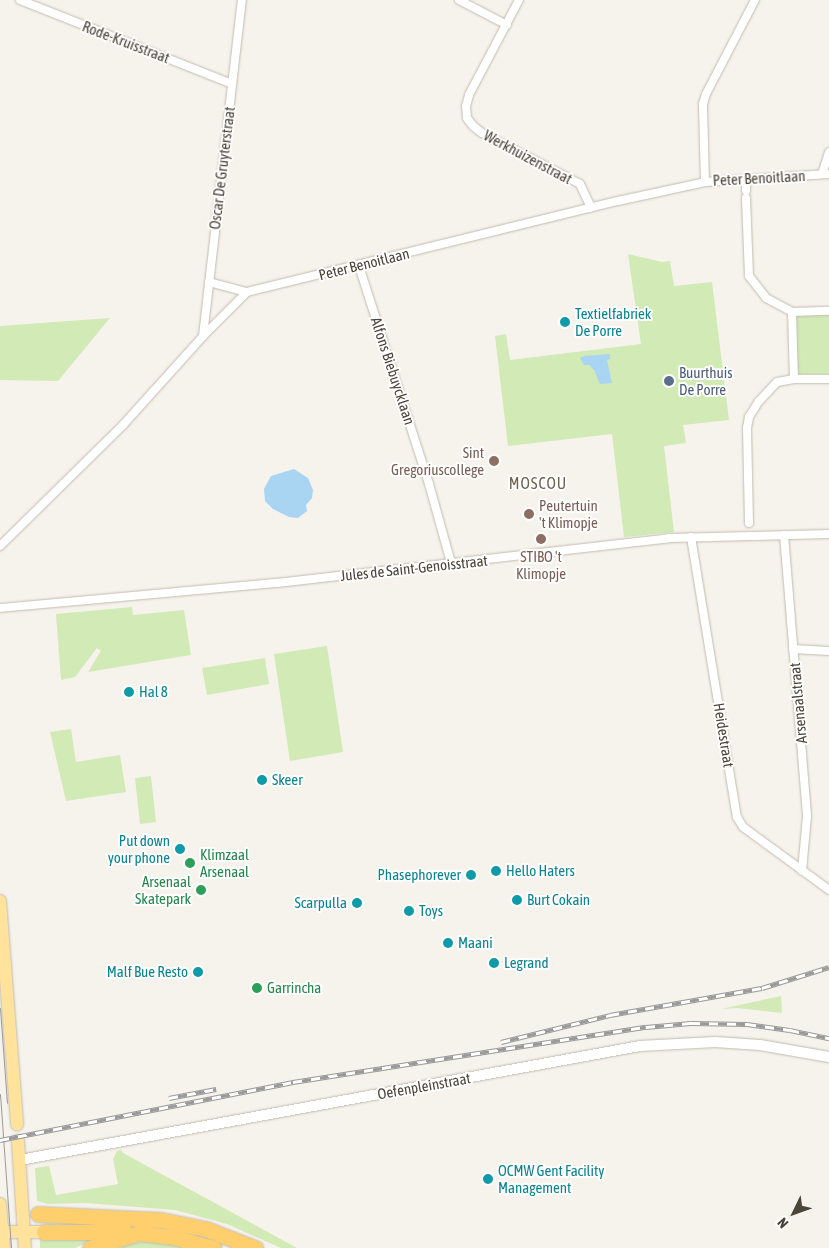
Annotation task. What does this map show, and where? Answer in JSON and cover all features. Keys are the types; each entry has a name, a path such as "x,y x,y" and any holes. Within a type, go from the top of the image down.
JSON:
{"highway":[{"path":"30,1214 161,1220 206,1229 255,1248"},
{"path":"44,1232 139,1233 173,1237 214,1248"},
{"path":"90,1248 139,1233"}],"main road":[{"path":"0,900 17,1124"},
{"path":"18,1141 30,1214 24,1232 25,1248"},
{"path":"0,1204 4,1248"},
{"path":"2,1232 10,1220 30,1214"},
{"path":"2,1232 44,1232"}],"street":[{"name":"Rode-Kruisstraat","path":"20,0 232,84"},
{"name":"Oscar De Gruyterstraat","path":"203,336 242,0"},
{"path":"459,0 507,24"},
{"name":"Werkhuizenstraat","path":"519,0 470,95 466,106 467,118 482,133 580,184 590,208"},
{"path":"705,182 703,104 706,94 755,0"},
{"path":"826,174 829,152"},
{"name":"Peter Benoitlaan","path":"247,292 590,208 705,182 826,174"},
{"path":"746,179 749,276 766,298 792,312 829,311"},
{"name":"Alfons Biebuycklaan","path":"359,266 429,484 451,564"},
{"path":"209,282 247,292"},
{"path":"0,546 123,425 203,336 247,292"},
{"path":"792,312 794,379"},
{"path":"749,530 747,428 749,417 759,401 777,382 794,379 829,379"},
{"name":"Jules de Saint-Genoisstraat","path":"0,608 451,564 749,530 784,535 829,534"},
{"name":"Arsenaalstraat","path":"784,535 807,816 802,871"},
{"name":"Heidestraat","path":"690,537 737,817 743,827 829,890"},
{"path":"793,649 829,651"},
{"name":"Oefenpleinstraat","path":"20,1160 640,1046 715,1042 760,1044 829,1057"}],"green space":[{"path":"628,254 662,262 670,261 674,286 712,282 729,420 683,425 686,443 664,446 674,532 624,537 612,434 508,446 495,336 506,334 510,360 641,344"},
{"path":"795,314 829,314 829,374 798,374"},
{"path":"110,318 58,381 0,380 0,326"},
{"path":"132,607 133,615 184,610 191,655 88,672 101,651 97,648 75,677 61,680 56,614"},
{"path":"327,646 343,752 290,761 274,654"},
{"path":"265,658 269,684 207,695 202,668"},
{"path":"71,729 76,762 120,755 126,792 66,801 50,732"},
{"path":"151,776 156,822 140,824 135,778"},
{"path":"781,996 782,1013 737,1008 721,1009"},
{"path":"121,1150 123,1153 297,1248 281,1248 227,1224 175,1210 85,1203 48,1204 37,1201 35,1168 49,1166 56,1195 118,1184 113,1159 117,1151"},
{"path":"103,1235 75,1248 40,1248 40,1237"},
{"path":"157,1241 191,1248 111,1248 140,1242"}],"water":[{"path":"610,354 610,359 607,360 612,383 600,384 594,370 589,365 584,365 580,358"},
{"path":"294,469 308,478 313,490 312,498 306,505 307,511 298,518 289,517 273,509 265,501 264,489 271,476"}],"tram line":[{"path":"0,1008 7,1103"},
{"path":"0,1094 11,1248"}],"railway":[{"path":"501,1042 610,1015 762,988 829,967"},
{"path":"0,1140 293,1082 646,1027 691,1023 747,1024 829,1038"},
{"path":"169,1098 216,1089"}],"place":[{"name":"Textielfabriek De Porre","path":"565,322"},
{"name":"Buurthuis De Porre","path":"669,381"},
{"name":"Sint Gregoriuscollege","path":"494,461"},
{"name":"Peutertuin 't Klimopje","path":"529,514"},
{"name":"STIBO 't Klimopje","path":"541,539"},
{"name":"Hal 8","path":"129,692"},
{"name":"Skeer","path":"262,780"},
{"name":"Put down your phone","path":"180,849"},
{"name":"Klimzaal Arsenaal","path":"190,863"},
{"name":"Hello Haters","path":"496,871"},
{"name":"Phasephorever","path":"471,875"},
{"name":"Arsenaal Skatepark","path":"201,890"},
{"name":"Burt Cokain","path":"517,900"},
{"name":"Scarpulla","path":"357,903"},
{"name":"Toys","path":"409,911"},
{"name":"Maani","path":"448,943"},
{"name":"Legrand","path":"494,963"},
{"name":"Malf Bue Resto","path":"198,972"},
{"name":"Garrincha","path":"257,988"},
{"name":"OCMW Gent Facility Management","path":"488,1179"}],"district":[{"name":"MOSCOU","path":"538,483"}]}
